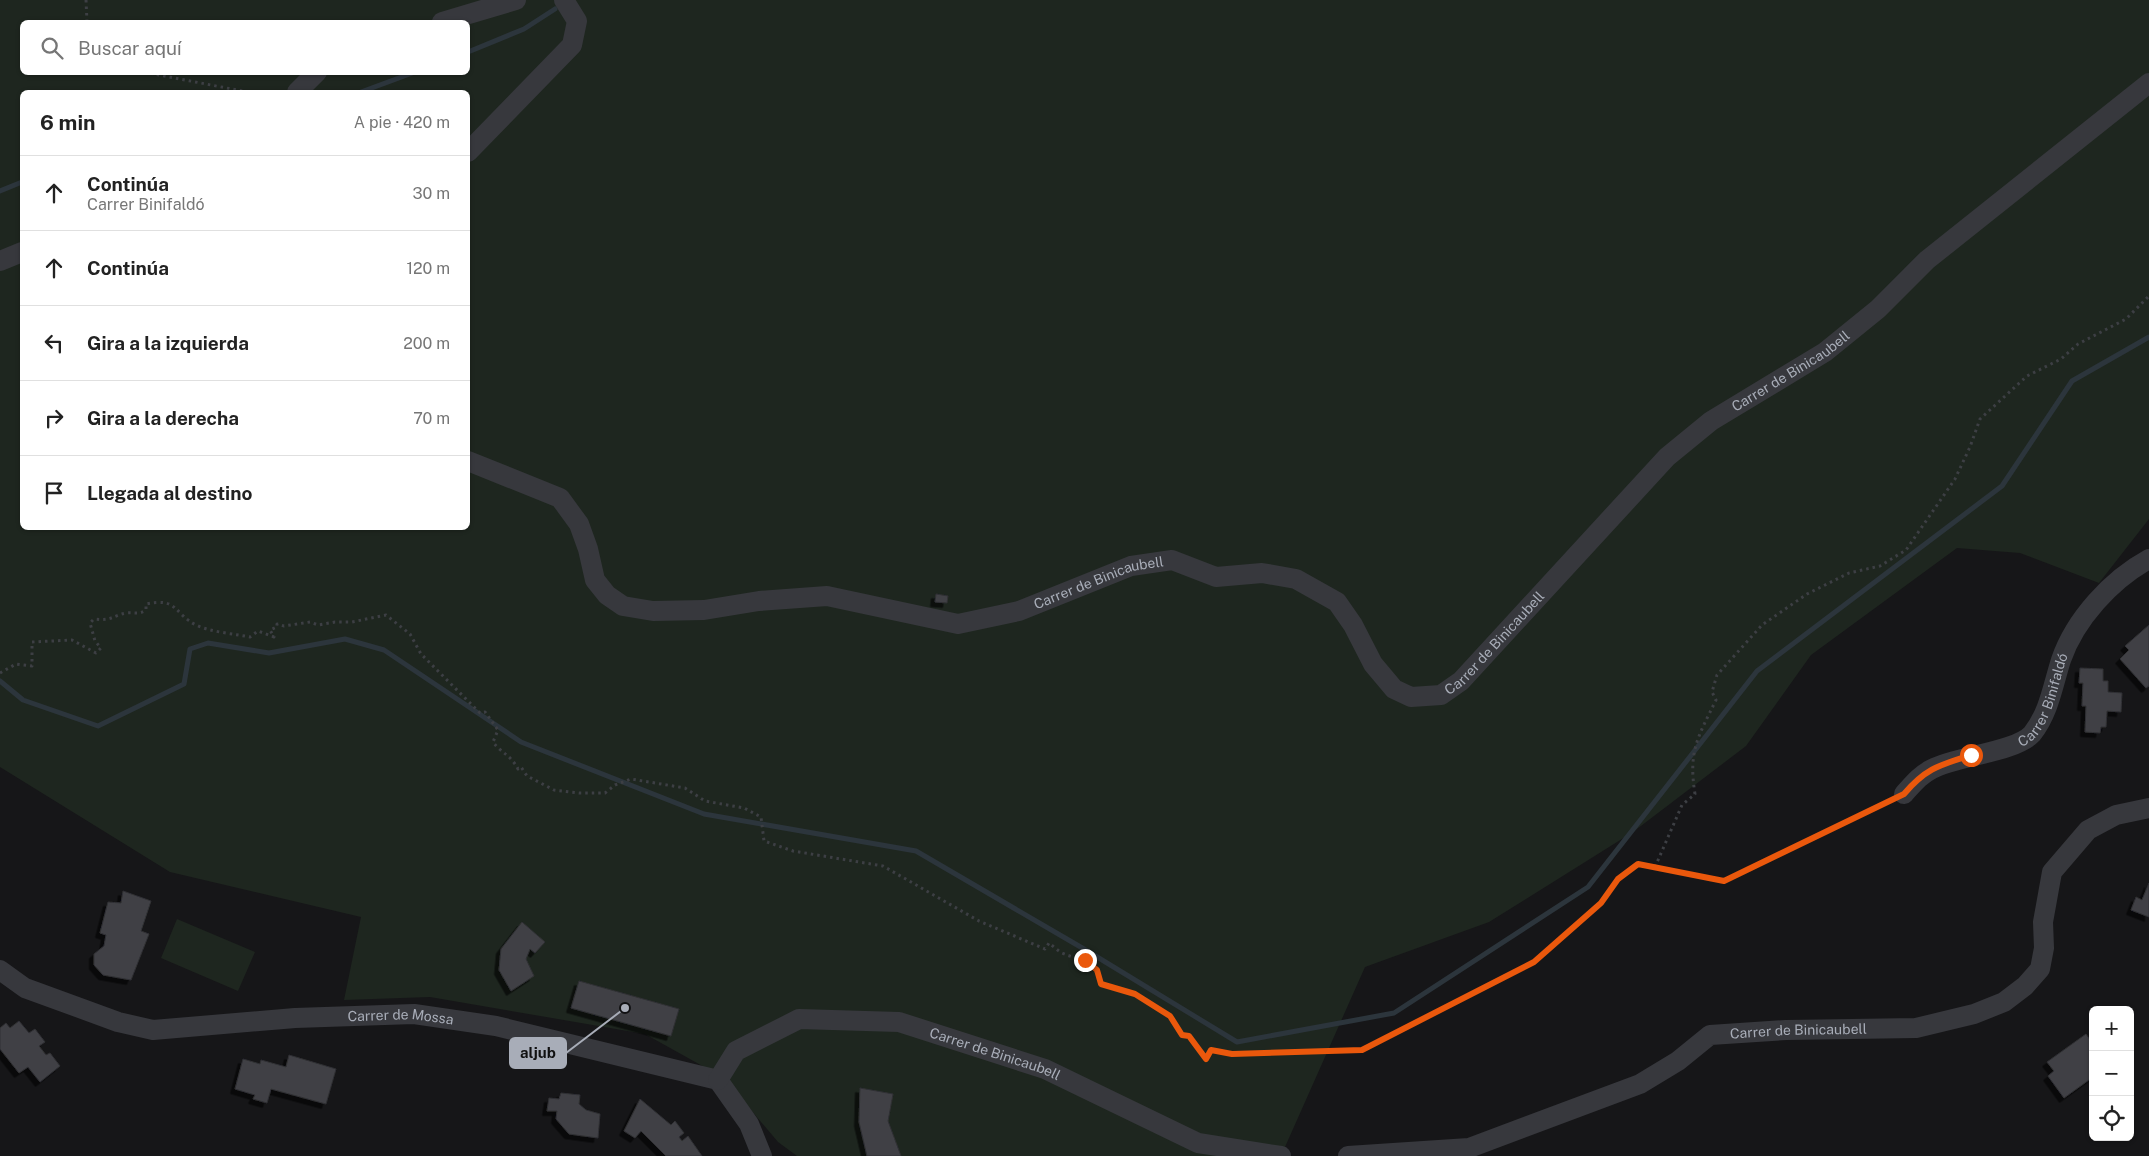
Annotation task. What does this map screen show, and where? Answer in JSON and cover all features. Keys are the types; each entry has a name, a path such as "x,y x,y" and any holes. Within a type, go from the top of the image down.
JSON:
{"street":[{"path":"449,20 516,0"},
{"path":"470,150 572,45 577,21 564,0"},
{"path":"298,90 314,75"},
{"name":"Carrer de Binicaubell","path":"470,462 560,498 578,524 588,549 595,580 607,595 622,606 653,611 704,610 760,601 827,596 958,624 1019,611 1131,566 1172,560 1216,577 1262,573 1296,579 1337,602 1353,625 1372,664 1394,689 1411,697 1441,695 1461,682 1667,457 1711,421 1825,352 1878,309 1927,260 2149,84"},
{"path":"0,261 20,253"},
{"name":"Carrer Binifaldó","path":"1904,794 1918,777 1933,768 1971,755 2012,745 2030,735 2043,718 2062,657 2081,621 2100,597 2136,566 2149,559"},
{"name":"Carrer de Binicaubell","path":"1348,1156 1469,1148 1640,1084 1678,1061 1710,1035 1786,1030 1916,1028 1974,1014 2004,1002 2025,986 2040,969 2044,948 2043,922 2052,872 2088,830 2116,815 2149,808"},
{"name":"Carrer de Mossa","path":"0,970 25,988 118,1022 153,1030 295,1018 414,1014 496,1026 718,1080"},
{"name":"Carrer de Binicaubell","path":"718,1080 736,1051 799,1019 899,1022 1045,1068 1198,1143 1281,1156"},
{"path":"718,1080 749,1124 762,1156"}],"path":[{"path":"86,0 87,20"},
{"path":"159,75 237,90"},
{"path":"1655,867 1682,805 1695,794 1692,774 1695,744 1716,700 1712,692 1717,676 1730,660 1762,625 1807,594 1849,573 1880,566 1906,550 1955,479 1970,447 1980,418 2027,376 2061,359 2078,344 2126,319 2149,296"},
{"path":"0,673 16,664 32,666 32,642 72,640 96,654 101,648 95,641 90,623 94,619 109,620 126,613 142,613 146,610 146,604 157,602 172,604 196,626 250,637 258,631 274,637 270,630 277,627 277,624 284,626 310,622 318,625 352,622 386,615 410,634 421,654 480,713 485,712 498,730 493,742 512,758 518,769 521,767 527,776 554,790 579,793 605,792 615,785 631,779 685,788 705,801 744,808 761,817 764,841 793,851 883,866 979,921 1044,949 1049,943 1061,952 1085,960 1097,970 1101,984 1135,994 1170,1016 1182,1035 1189,1036 1206,1059 1211,1050 1232,1054 1362,1050 1534,962 1601,903 1618,879 1638,864 1724,881 1904,794"}],"shaded area":[{"path":"0,0 2149,0 2149,519 2099,583 2020,553 1957,548 1811,655 1746,746 1633,832 1489,922 1365,967 1281,1156 797,1156 778,1142 724,1078 645,1034 430,997 344,1000 361,917 170,872 0,767"},
{"path":"177,919 255,952 238,991 161,958"}],"building":[{"path":"936,594 948,596 947,603 935,602"},
{"path":"2149,625 2149,686 2146,688 2120,659 2129,650 2125,646"},
{"path":"2080,668 2103,669 2103,681 2108,681 2108,692 2122,693 2121,712 2107,711 2106,727 2101,727 2100,733 2085,732 2086,706 2082,706 2083,683 2079,683"},
{"path":"2149,883 2149,917 2131,910 2136,897 2142,900"},
{"path":"123,891 151,901 141,931 149,934 131,980 103,975 94,965 94,954 104,946 106,935 100,933 108,902 121,903"},
{"path":"522,922 545,942 535,953 530,949 526,959 534,976 511,991 499,970 501,949"},
{"path":"579,981 679,1009 671,1036 571,1008"},
{"path":"19,1021 29,1033 35,1029 45,1042 39,1046 46,1055 50,1053 60,1066 40,1082 28,1067 19,1073 0,1049 0,1028 6,1023 10,1028"},
{"path":"2086,1034 2089,1038 2089,1080 2064,1098 2048,1076 2054,1071 2047,1062"},
{"path":"289,1055 336,1069 326,1104 271,1089 267,1103 253,1099 255,1095 235,1089 243,1059 260,1064 261,1060 286,1067"},
{"path":"860,1088 893,1094 888,1121 901,1156 867,1156 859,1122"},
{"path":"561,1093 580,1095 579,1104 586,1110 600,1114 598,1138 569,1134 556,1119 557,1111 547,1111 549,1098 559,1099"},
{"path":"640,1099 671,1125 675,1121 684,1133 679,1137 682,1141 688,1136 702,1156 666,1156 641,1131 635,1138 624,1131"}],"waterway":[{"path":"470,51 524,29 555,9"},
{"path":"366,90 407,75"},
{"path":"0,191 20,183"},
{"path":"0,681 23,700 98,726 184,684 190,649 208,643 269,653 345,639 384,650 521,742 704,814 916,851 1084,949 1237,1042 1394,1013 1588,887 1757,671 2002,486 2072,381 2149,337"}],"place":[{"name":"aljub","path":"625,1008"}],"route":[{"path":"1085,960 1097,970 1101,984 1135,994 1170,1016 1182,1035 1189,1036 1206,1059 1211,1050 1232,1054 1362,1050 1534,962 1601,903 1618,879 1638,864 1724,881 1904,794 1918,777 1933,768 1971,755"}]}
